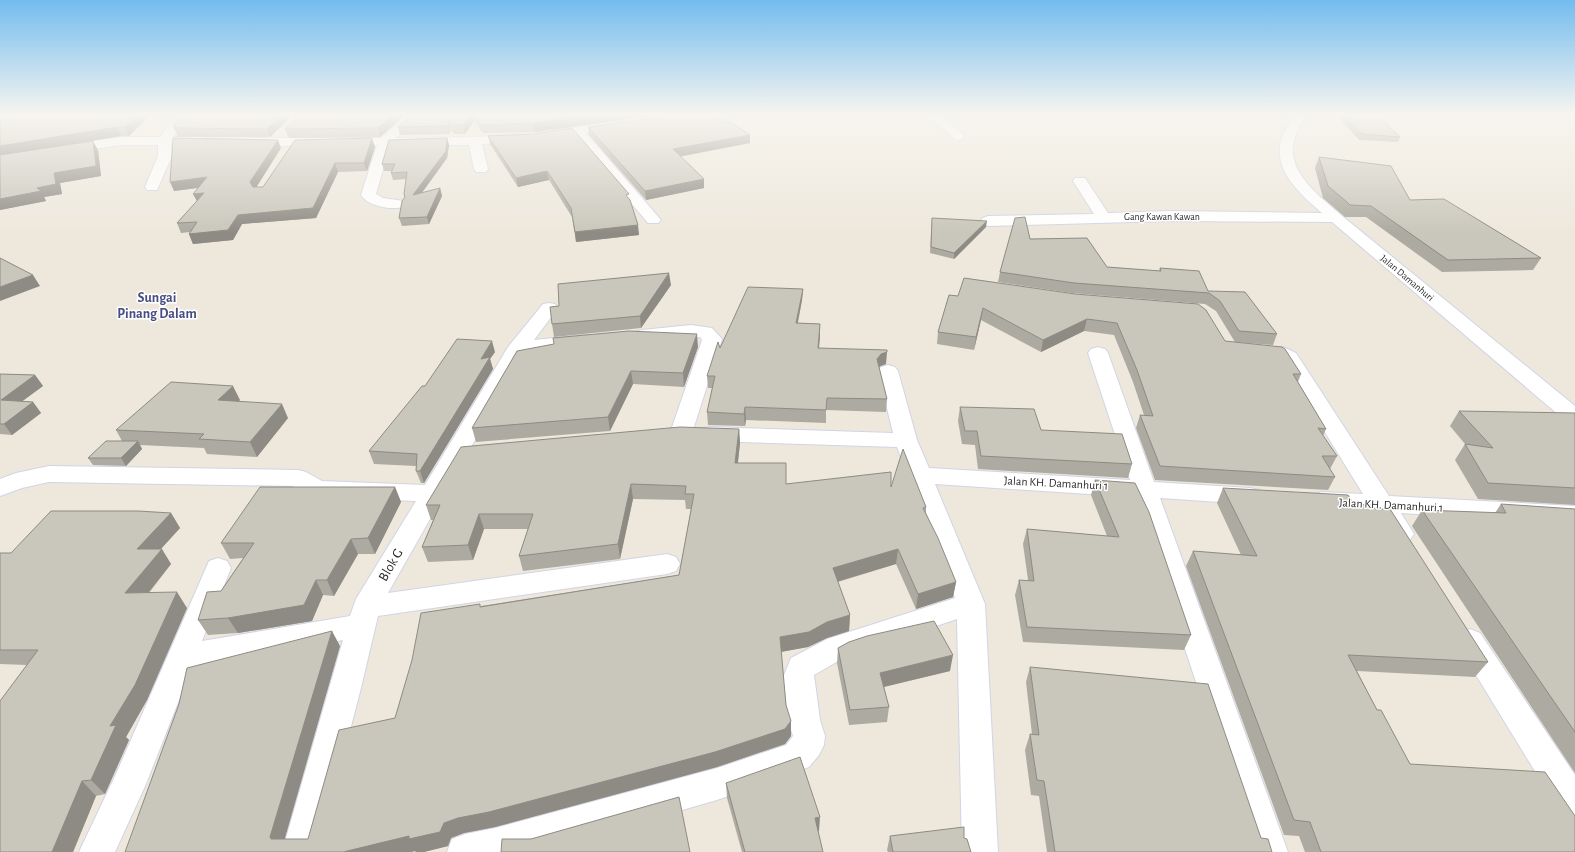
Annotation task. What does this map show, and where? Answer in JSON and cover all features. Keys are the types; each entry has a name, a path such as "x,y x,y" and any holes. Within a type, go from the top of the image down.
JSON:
{"street":[{"path":"152,187 165,155"},
{"path":"381,155 368,195 372,200 399,204"},
{"path":"478,155 481,169"},
{"path":"597,155 653,220"},
{"name":"Jalan Damanhuri","path":"1286,155 1292,174 1305,190 1336,218 1575,418"},
{"path":"1080,181 1104,218"},
{"name":"Gang Kawan Kawan","path":"988,221 1169,216 1336,218"},
{"name":"Blok G","path":"300,852 345,692 364,616 433,493 468,452 518,347 549,308"},
{"path":"518,347 691,331 705,332 712,339 681,433"},
{"path":"1264,351 1281,353 1289,357 1416,558"},
{"path":"1098,353 1146,488 1270,852"},
{"path":"888,371 906,440 971,604 980,852"},
{"path":"658,435 681,433 906,440"},
{"path":"0,488 16,480 48,474 298,478 317,488 433,493"},
{"name":"Jalan KH. Damanhuri 1","path":"920,475 1272,497"},
{"name":"Jalan KH. Damanhuri 1","path":"1303,499 1575,515"},
{"path":"180,657 364,616 667,564"},
{"path":"97,852 129,784 180,657 218,568"},
{"path":"465,852 495,846 717,784 797,756 808,745 809,736 804,720 799,686 799,675 802,667 837,647 971,604"},
{"path":"1455,618 1575,805"}],"building":[{"path":"0,155 95,155 96,166 54,173 56,184 37,188 41,191 0,199"},
{"path":"172,155 268,155 250,182 253,187 263,187 285,155 367,155 364,163 335,163 313,208 238,215 228,230 189,234 197,222 177,223 204,193 193,194 207,177 170,182"},
{"path":"385,155 443,155 413,195 440,188 427,217 399,218 402,201 405,197 404,194 407,172 391,173 395,164 382,164"},
{"path":"501,155 595,155 629,194 626,195 630,200 638,225 575,232 571,208 547,171 516,178"},
{"path":"613,155 679,155 704,179 645,191"},
{"path":"1319,157 1391,166 1410,200 1444,199 1541,258 1448,260 1371,206 1350,205 1328,186"},
{"path":"1025,217 1030,239 1087,238 1107,267 1161,271 1160,268 1199,271 1208,291 1245,292 1277,334 1239,331 1220,301 1209,293 1074,283 1000,272 1015,218"},
{"path":"932,218 987,221 954,253 931,247"},
{"path":"0,258 33,275 0,287"},
{"path":"669,273 640,316 552,324 550,307 559,306 558,284"},
{"path":"964,278 1075,294 1198,304 1206,310 1225,341 1282,347 1285,349 1301,374 1293,374 1326,429 1318,428 1337,456 1322,456 1335,477 1160,466 1140,415 1153,416 1137,370 1117,323 1087,319 1043,340 983,308 976,337 938,332 949,295 958,296"},
{"path":"748,287 803,289 796,323 820,324 818,348 887,350 887,352 881,354 877,359 887,399 827,398 826,410 745,407 744,414 707,412 715,376 707,376 718,342 720,348"},
{"path":"629,331 697,334 683,373 631,371 608,417 472,428 517,351 554,344 553,338"},
{"path":"457,339 492,341 481,359 490,357 420,471 416,471 417,454 369,451 422,386 425,386"},
{"path":"0,374 35,375 1,400 33,402 4,424 0,424"},
{"path":"171,382 233,386 218,400 282,404 250,442 199,439 204,434 116,430"},
{"path":"960,407 1034,409 1041,430 1122,434 1132,464 981,456 977,431 965,431"},
{"path":"1459,411 1575,413 1575,488 1488,483 1465,444 1493,448"},
{"path":"680,427 739,429 735,463 786,463 786,484 891,472 891,487 903,449 926,507 923,508 938,538 956,582 918,594 898,549 833,568 850,615 827,622 809,632 780,637 786,705 791,721 785,729 715,752 489,812 458,818 444,823 440,832 409,839 409,836 343,852 125,852 179,704 187,668 332,631 270,837 271,839 308,839 339,730 395,718 412,660 421,613 480,604 480,607 679,575 694,494 685,494 686,486 631,484 618,544 519,556 533,514 479,514 468,545 422,547 440,505 426,505 461,447"},
{"path":"106,441 138,441 121,458 88,458"},
{"path":"1095,480 1135,483 1149,512 1191,635 1027,627 1019,580 1034,581 1027,529 1119,537"},
{"path":"260,487 395,487 368,538 351,539 327,580 316,580 304,605 228,618 198,620 207,592 221,591 254,543 221,543"},
{"path":"1223,488 1348,495 1354,504 1372,505 1375,509 1390,509 1488,662 1348,655 1377,710 1381,710 1410,764 1545,772 1575,816 1575,852 1321,852 1310,822 1294,820 1193,551 1257,556"},
{"path":"1501,504 1575,509 1575,732 1422,510 1506,513"},
{"path":"51,511 138,511 171,513 137,549 162,549 125,593 177,592 135,685 110,726 116,725 91,780 82,781 52,852 0,852 0,701 38,650 0,650 0,553 11,553"},
{"path":"934,621 953,655 880,673 889,707 850,710 838,648 849,642 867,636"},
{"path":"1030,667 1208,684 1261,838 1268,839 1272,852 1055,852 1044,781 1037,780 1030,734 1039,735"},
{"path":"800,757 820,817 815,818 823,852 745,852 726,783"},
{"path":"679,797 690,852 501,852 502,839 531,839"},
{"path":"964,827 964,838 967,839 971,852 893,852 890,836"}],"district":[{"name":"Sungai Pinang Dalam","path":"157,306"}]}
